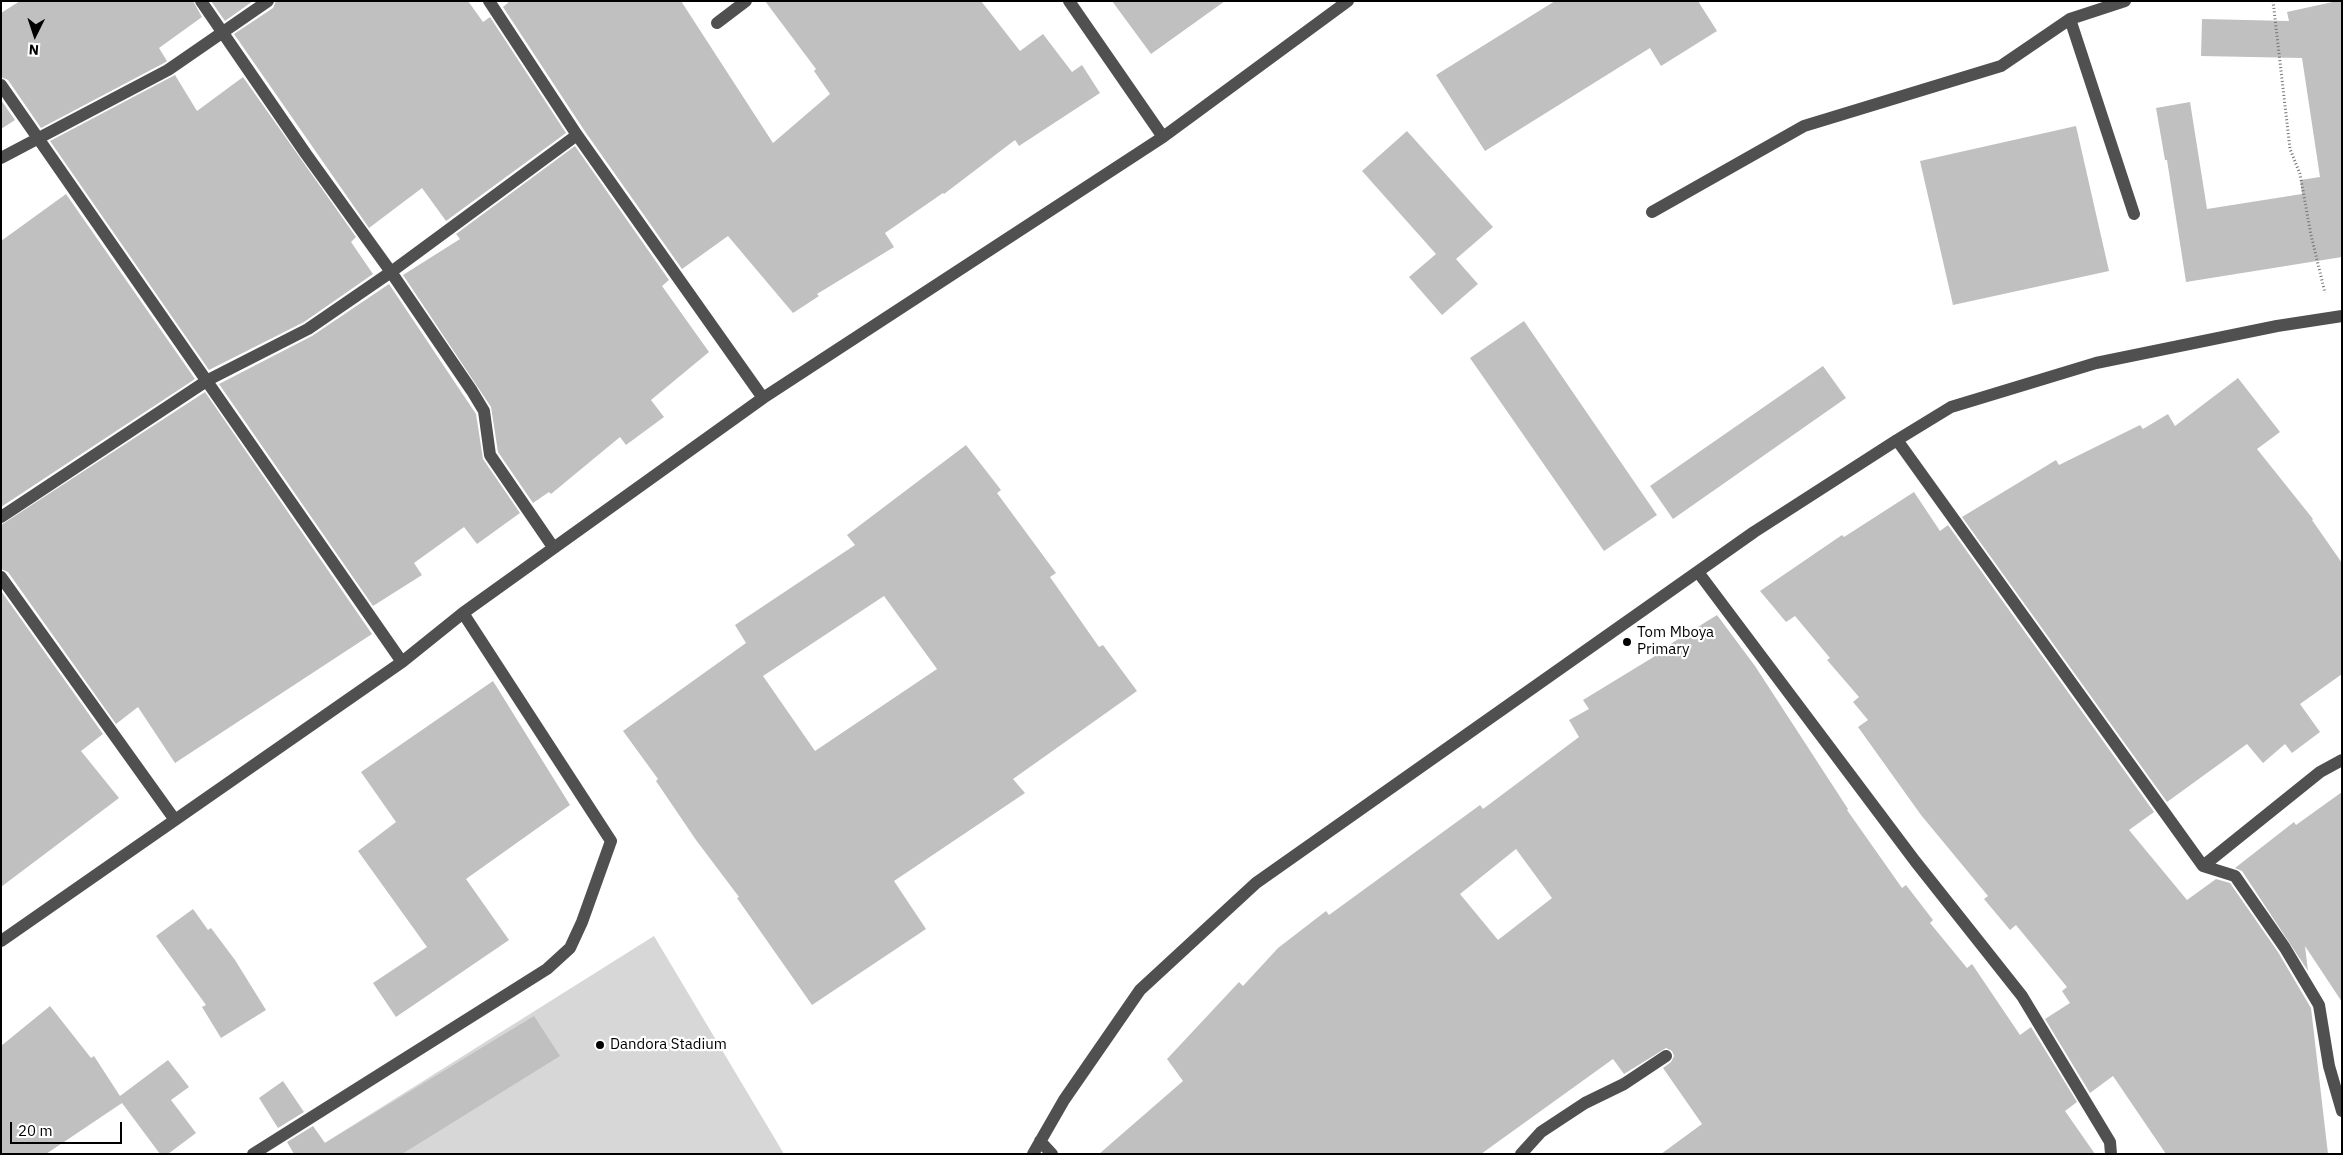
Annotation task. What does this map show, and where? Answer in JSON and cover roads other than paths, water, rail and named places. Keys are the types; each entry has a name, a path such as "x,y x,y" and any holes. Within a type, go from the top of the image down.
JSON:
{"street":[{"path":"201,1 306,154 391,272 484,411 490,455 553,547"},
{"path":"1,158 168,70 268,1"},
{"path":"489,1 577,135 763,398"},
{"path":"717,23 746,1"},
{"path":"1069,1 1163,137"},
{"path":"1,940 402,662 463,612 763,398 1163,137 1348,1"},
{"path":"1652,212 1804,126 2002,66 2070,19 2125,1"},
{"path":"2070,19 2134,214"},
{"path":"1,85 208,380 402,662"},
{"path":"1,517 208,380 308,329 391,272 577,135"},
{"path":"1033,1154 1064,1100 1140,990 1256,883 1754,532 1897,440 1951,408 2096,363 2277,326 2337,317"},
{"path":"1897,440 2203,866 2235,876 2285,948 2319,1005 2329,1066 2342,1111"},
{"path":"1698,572 1915,861 2022,996 2110,1142 2111,1154"},
{"path":"1,577 175,820"},
{"path":"253,1154 547,969 570,948 582,922 611,841 463,612"},
{"path":"2203,866 2320,772 2342,760"},
{"path":"1521,1154 1541,1132 1585,1103 1624,1084 1666,1056"},
{"path":"1040,1141 1052,1154"}],"place":[{"name":"Tom Mboya Primary","path":"1627,642"},
{"name":"Dandora Stadium","path":"600,1045"}]}
